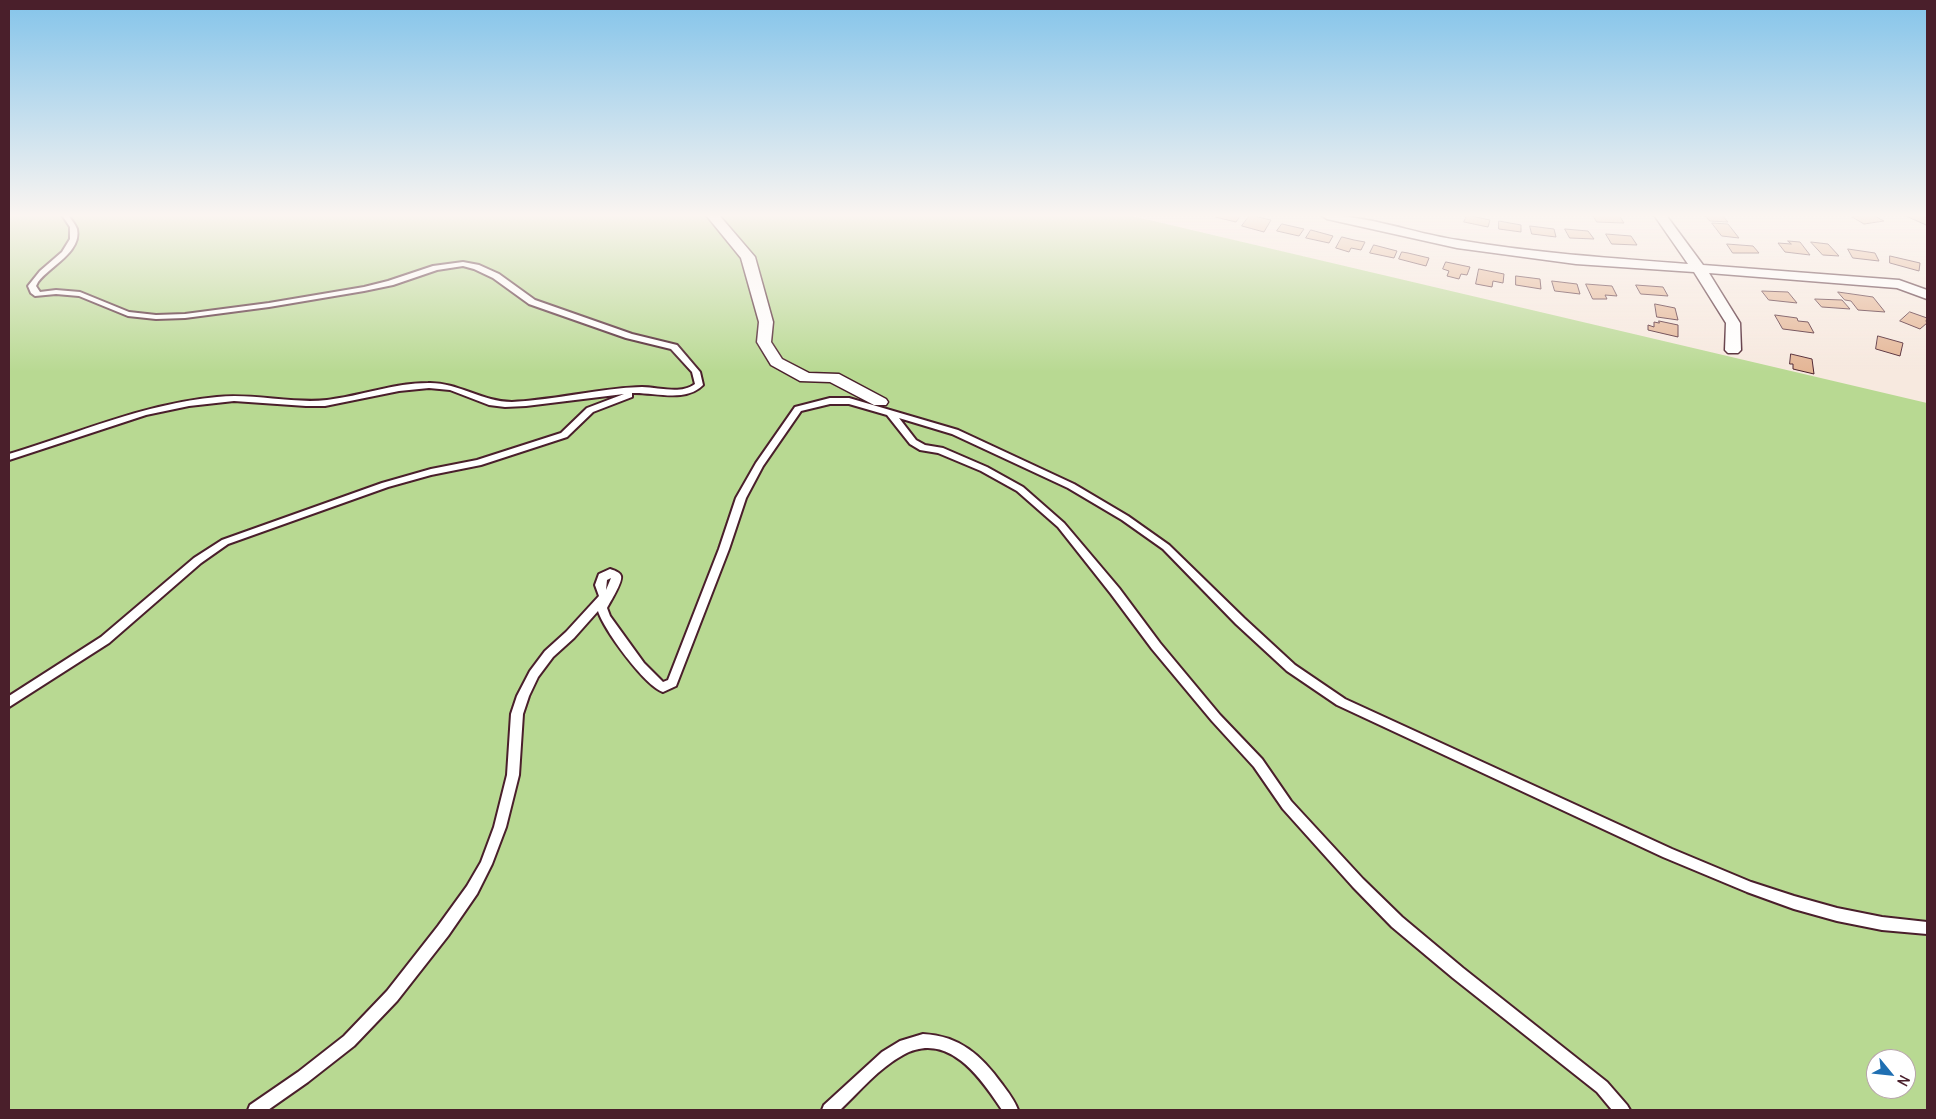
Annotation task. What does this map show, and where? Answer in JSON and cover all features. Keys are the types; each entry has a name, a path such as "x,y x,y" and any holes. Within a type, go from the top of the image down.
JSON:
{"street":[{"path":"751,267 766,322 764,342 776,362 806,378 832,377 880,402"},
{"path":"1675,267 1899,284 1927,294"},
{"path":"1699,269 1732,323 1734,350"}],"lane":[{"path":"47,267 32,286 34,292 38,294 56,292 80,294 135,315 185,316 259,307 364,289 441,267"},
{"path":"9,457 58,443 157,408 226,398 324,403 412,388 444,386 465,391 496,404 524,404 612,392 654,389 679,392 694,390 699,385 696,372 674,347 629,336 532,302 488,272 473,267"},
{"path":"9,702 44,678 87,654 118,631 202,558 225,542 385,485 432,472 478,463 564,435 590,410 626,396 654,389"},
{"path":"255,1110 304,1077 349,1041 392,996 472,890 486,864 500,827 513,775 516,714 523,696 534,674 549,654 570,635 605,597 601,591 600,584 603,577 610,573 616,576 615,583 602,608 605,617 646,674 656,684 663,688 672,683 724,549 741,498 759,466 798,409 830,401 849,401 955,432 1071,486 1126,518 1166,547 1240,621 1291,668 1341,702 1733,883 1806,907 1862,921 1927,928"},
{"path":"891,414 912,442 923,448 940,450 984,469 1006,481 1020,490 1061,526 1115,591 1156,646 1216,718 1258,763 1287,805 1358,883 1397,922 1602,1087 1622,1110"},
{"path":"829,1110 880,1063 903,1046 927,1040 949,1044 970,1058 992,1080 1010,1110"}],"green space":[{"path":"9,267 1350,267 1927,403 1927,1110 9,1110"}],"building":[{"path":"1444,267 1470,267 1467,275 1461,274 1459,279 1447,276 1449,271 1443,269"},
{"path":"1905,267 1919,267 1919,271"},
{"path":"1479,269 1504,274 1503,283 1493,281 1492,287 1476,284"},
{"path":"1516,276 1540,279 1541,289 1516,285"},
{"path":"1552,281 1577,284 1580,294 1555,291"},
{"path":"1586,284 1612,286 1617,296 1605,295 1607,299 1593,299"},
{"path":"1636,285 1663,287 1668,296 1641,294"},
{"path":"1762,291 1788,292 1797,303 1769,300"},
{"path":"1838,292 1873,297 1885,312 1858,310 1851,301 1845,300"},
{"path":"1815,299 1842,300 1850,309 1822,307"},
{"path":"1655,304 1675,308 1678,320 1657,317"},
{"path":"1910,312 1927,318 1927,323 1920,329 1900,321"},
{"path":"1775,315 1797,318 1798,321 1808,322 1814,333 1783,329"},
{"path":"1659,321 1678,325 1678,337 1648,330 1648,325 1654,327 1654,322 1659,323"},
{"path":"1878,336 1903,343 1900,356 1876,349"},
{"path":"1791,354 1812,359 1814,374 1793,369 1793,364 1790,364"}]}
